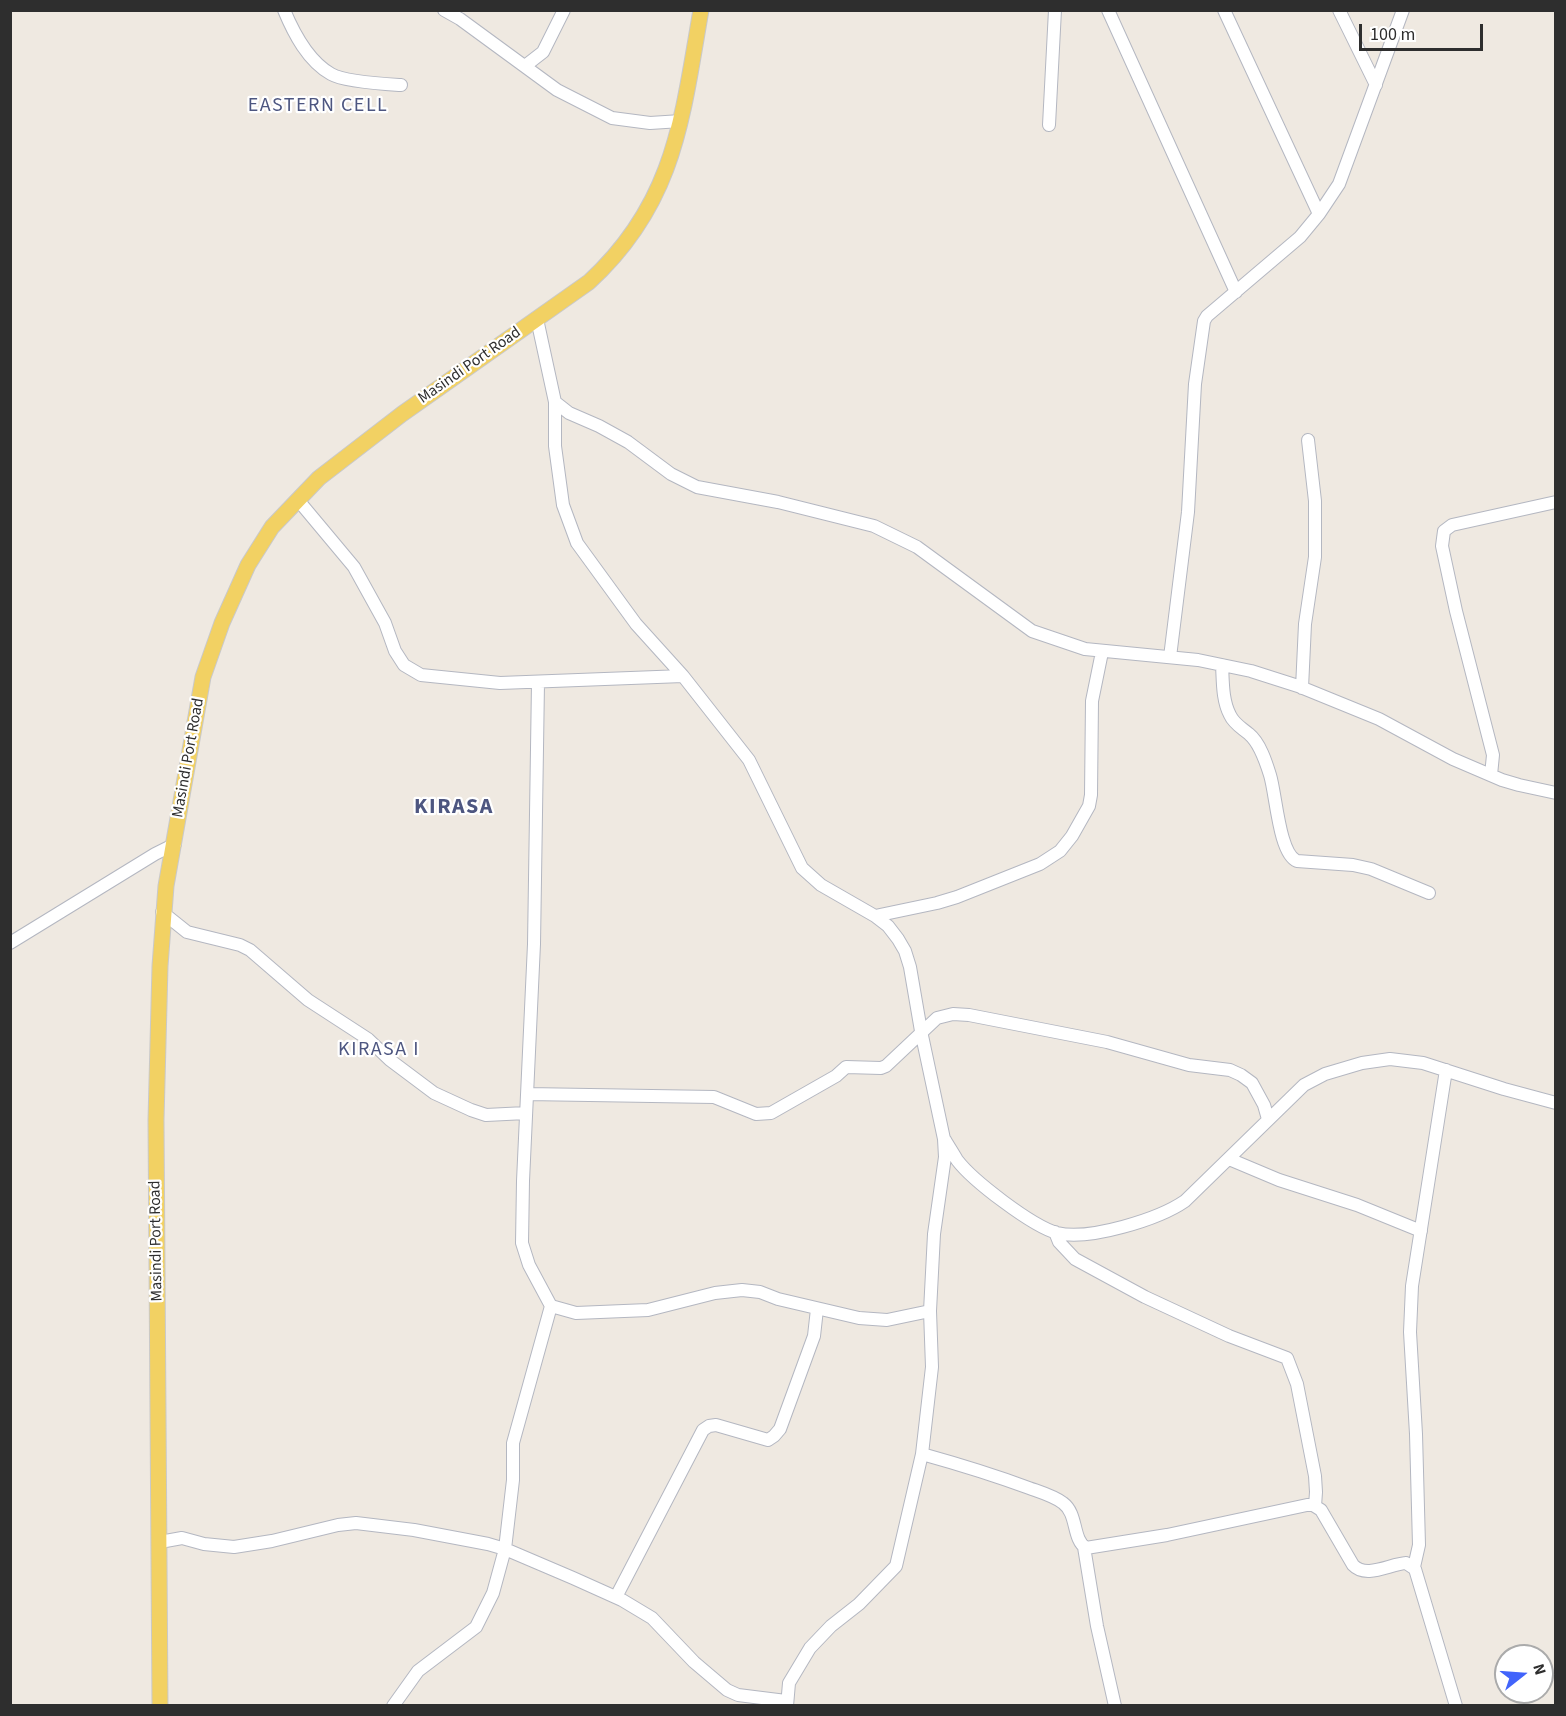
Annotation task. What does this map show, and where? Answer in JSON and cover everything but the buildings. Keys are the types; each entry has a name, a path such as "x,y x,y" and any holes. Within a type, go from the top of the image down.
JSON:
{"main road":[{"name":"Masindi Port Road","path":"160,1706 156,1120 162,912 203,678 222,622 248,565 272,527 319,478 402,414 590,282 607,266 635,230 647,213 663,178 681,121 701,10"}],"street":[{"path":"285,10 299,41 314,60 333,75 401,85"},
{"path":"444,10 460,19 557,90 612,118 650,123 681,121"},
{"path":"525,66 543,52 564,10"},
{"path":"1049,124 1055,10"},
{"path":"1108,10 1236,292"},
{"path":"1224,10 1319,214"},
{"path":"1339,10 1376,85"},
{"path":"1170,657 1188,512 1192,414 1202,329 1207,316 1300,237 1339,184 1403,10"},
{"path":"160,1542 182,1538 204,1544 234,1547 356,1523 470,1540 505,1549 616,1597 657,1622 679,1648 727,1690 738,1695 787,1703 789,1683 810,1648 831,1626 860,1604 896,1566 922,1454 933,1367 930,1311 934,1234 945,1157 944,1139 910,967 905,951 888,926 821,885 802,868 749,760 683,676 636,624 577,543 563,505 555,446 555,402 537,319"},
{"path":"555,402 569,414 599,426 628,442 671,474 697,487 778,502 874,526 901,538 917,547 1032,631 1085,650 1170,657 1251,671 1302,688 1379,719 1453,759 1491,775 1519,785 1556,793"},
{"path":"1302,688 1305,624 1315,557 1315,501 1308,440"},
{"path":"298,500 354,567 385,622 395,651 404,665 421,675 500,683 683,676"},
{"path":"1491,775 1493,754 1456,611 1442,546 1444,531 1452,525 1556,502"},
{"path":"875,916 957,897 1040,864 1060,851 1079,826 1089,806 1092,701 1102,652"},
{"path":"1222,665 1229,713 1233,721 1254,739 1266,764 1276,798 1283,841 1291,858 1297,861 1353,865 1371,869 1429,893"},
{"path":"393,1706 418,1671 471,1632 480,1622 493,1593 505,1549 513,1480 513,1443 551,1306 529,1265 522,1243 534,944 538,683"},
{"path":"10,943 154,854 175,844"},
{"path":"162,912 187,932 240,945 250,950 308,1000 368,1039 390,1060 434,1093 471,1110 486,1114 526,1113"},
{"path":"527,1094 714,1097 756,1114 771,1113 836,1076 846,1067 881,1068 886,1066 937,1018 953,1014 969,1015 1107,1042 1189,1065 1230,1070 1252,1083 1264,1105 1268,1119"},
{"path":"944,1139 958,1161 975,1178 1033,1222 1055,1232 1070,1235 1096,1232 1160,1215 1185,1201 1304,1085 1336,1070 1390,1059 1423,1063 1504,1089 1556,1102"},
{"path":"1446,1070 1412,1286 1419,1545 1414,1567 1456,1706"},
{"path":"1228,1159 1279,1180 1357,1204 1421,1231"},
{"path":"1055,1232 1065,1249 1076,1259 1145,1297 1237,1340 1287,1358 1297,1384 1314,1476 1315,1506"},
{"path":"551,1306 576,1313 648,1310 715,1293 742,1290 760,1292 778,1299 859,1318 887,1320 930,1311"},
{"path":"616,1597 703,1430 716,1425 768,1440 780,1429 814,1336 817,1308"},
{"path":"922,1454 996,1475 1057,1499 1071,1512 1084,1547 1097,1626 1114,1706"},
{"path":"1084,1547 1095,1548 1167,1535 1306,1505 1315,1506 1323,1513 1358,1570 1366,1572 1403,1563 1414,1567"}],"district":[{"name":"EASTERN CELL","path":"318,107"},
{"name":"KIRASA","path":"454,808"},
{"name":"KIRASA I","path":"379,1051"}]}
